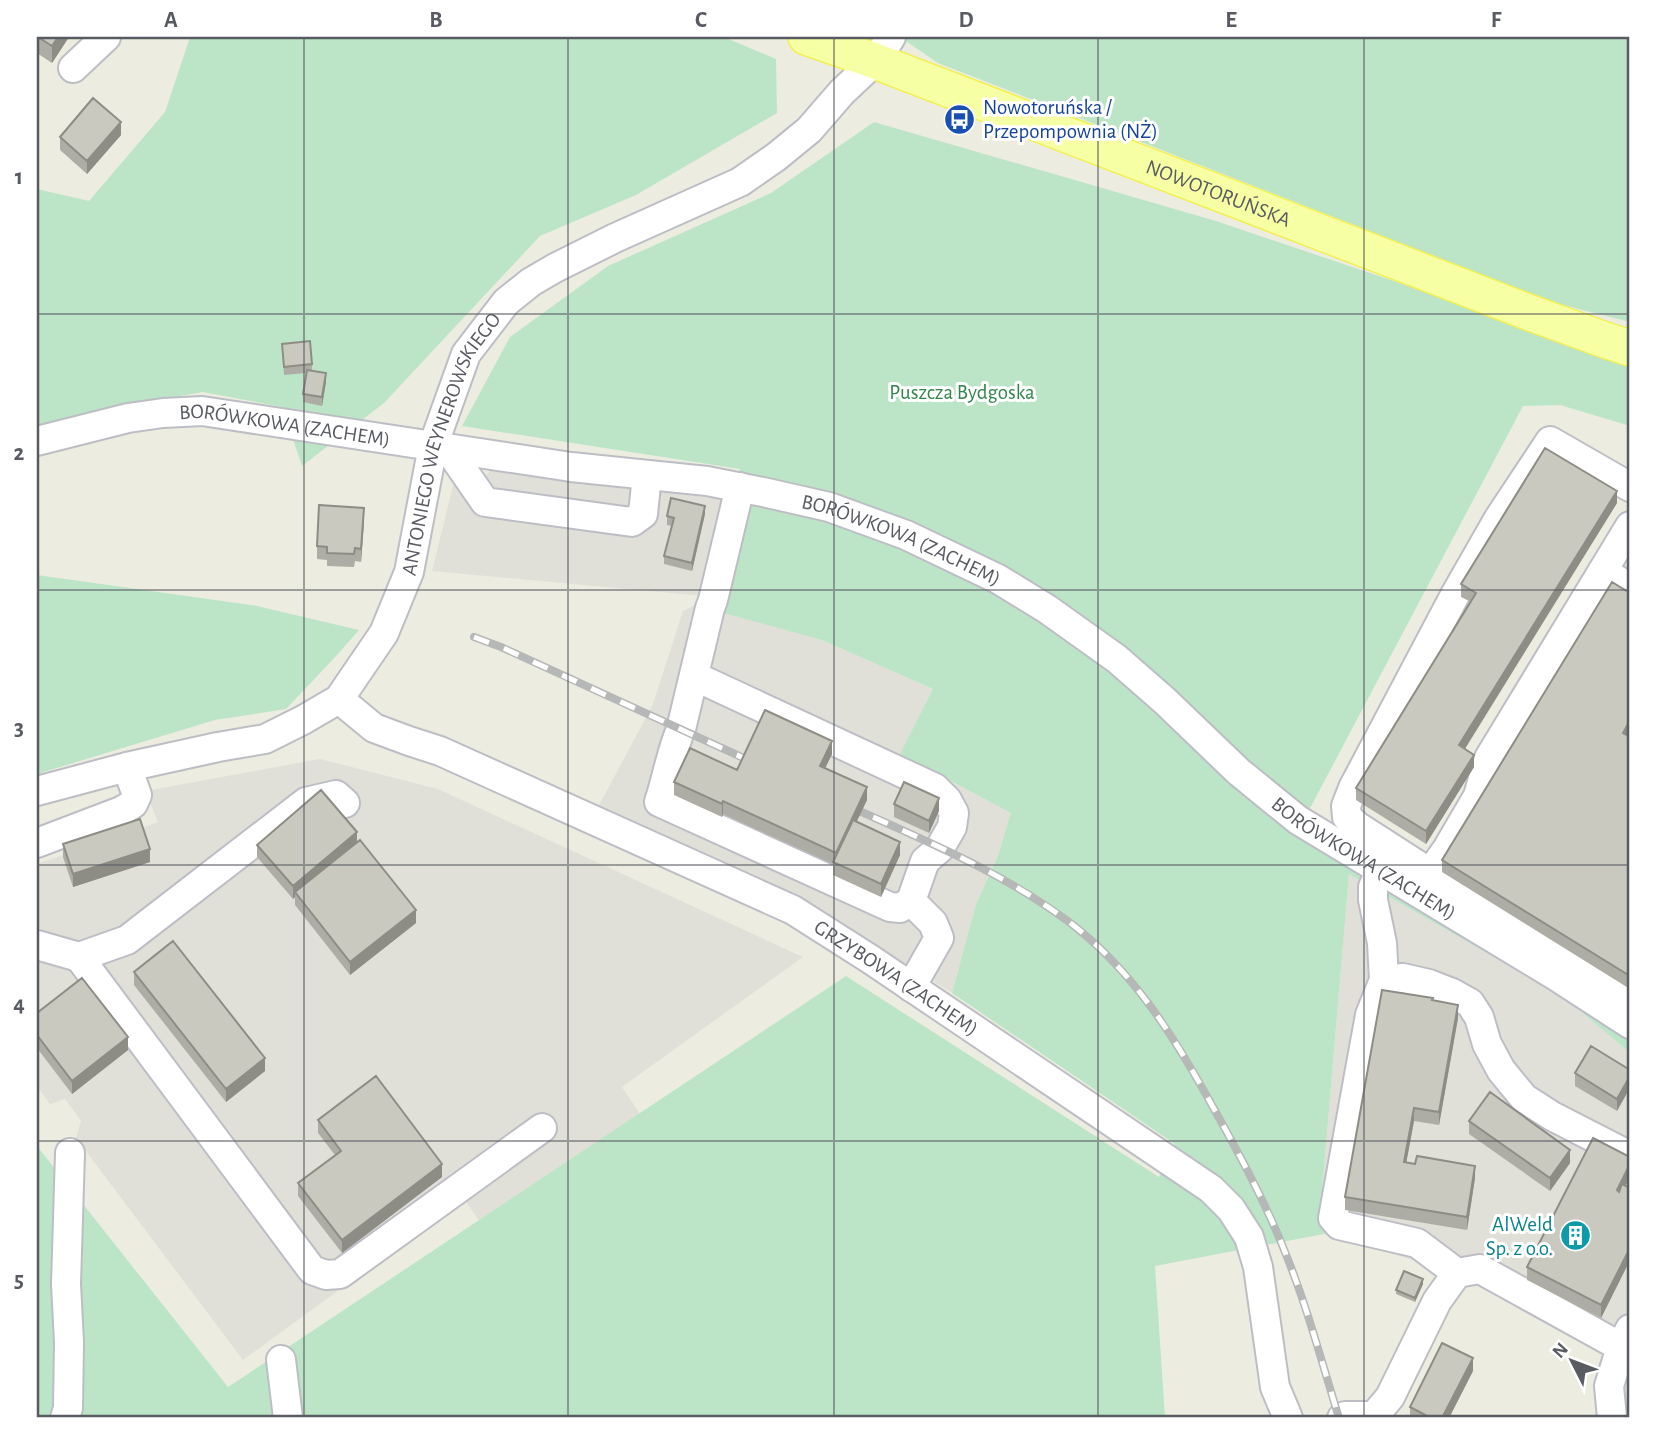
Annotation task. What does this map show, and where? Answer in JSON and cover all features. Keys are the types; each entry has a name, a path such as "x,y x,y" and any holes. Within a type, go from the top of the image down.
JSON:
{"main road":[{"name":"NOWOTORUŃSKA","path":"806,37 883,49 1528,312 1630,348"}],"street":[{"path":"73,68 106,37"},
{"name":"ANTONIEGO WEYNEROWSKIEGO","path":"37,791 127,767 265,739 339,699 384,633 409,572 466,354 506,302 531,282 555,268 740,181 776,157 809,130 883,49"},
{"name":"BORÓWKOWA (ZACHEM)","path":"37,441 128,418 202,411 571,467 707,481 829,507 906,535 998,579 1047,609 1116,659 1165,701 1239,772 1298,820 1556,976 1630,1024"},
{"path":"1630,487 1550,441 1499,518 1455,595 1346,806 1347,817 1357,826 1557,949 1630,998"},
{"path":"441,448 485,502 632,522 643,514 647,475"},
{"path":"636,839 659,802 681,729 740,487"},
{"path":"1430,873 1478,796 1489,758 1630,526"},
{"path":"1603,571 1630,588"},
{"path":"659,802 890,907 900,908 911,901 925,861 940,848 952,827 954,813 936,788 694,676"},
{"name":"GRZYBOWA (ZACHEM)","path":"339,699 374,728 440,751 793,910 1211,1189 1231,1209 1249,1237 1258,1266 1275,1387 1288,1418"},
{"path":"37,844 133,804 138,795 127,767"},
{"path":"37,945 79,957 127,940 306,802 336,795 345,803"},
{"path":"1381,870 1373,887 1373,900 1382,943 1384,980 1370,1015 1333,1218 1339,1225 1417,1243 1457,1273"},
{"path":"911,901 933,923 939,938 911,987"},
{"path":"79,957 312,1270 326,1275 340,1274 542,1128"},
{"path":"1384,980 1403,978 1429,984 1470,1003 1479,1017 1487,1044 1500,1070 1524,1097 1552,1116 1630,1156"},
{"path":"65,1418 68,1408 66,1284 70,1153"},
{"path":"1342,1418 1374,1416 1390,1396 1437,1301 1457,1273 1480,1269 1626,1338 1609,1409"},
{"path":"281,1360 288,1418"}],"shaded area":[{"path":"492,468 725,500 704,596 432,571 455,478 482,480"},
{"path":"695,605 771,623 822,640 933,689 900,755 1012,813 998,856 976,904 952,993 829,916 597,809 653,704 683,611"},
{"path":"320,759 438,789 803,957 622,1087 675,1167 517,1276 464,1199 243,1360 76,1138 81,1121 65,1099 50,1104 37,1086 37,864 158,822 145,791"},
{"path":"1349,874 1564,997 1630,1053 1630,1418 1594,1418 1619,1353 1437,1267 1324,1234 1320,1215"}],"green space":[{"path":"190,37 724,37 776,59 777,113 636,195 540,236 384,403 302,466 282,407 203,392 134,404 37,428 37,189 89,201 165,112"},
{"path":"900,37 1630,37 1630,322 1555,303 938,63"},
{"name":"Puszcza Bydgoska","path":"874,122 1216,221 1527,326 1630,355 1630,426 1560,405 1523,406 1308,812 1630,1007 1630,1053 1564,997 1349,874 1320,1215 1324,1234 1155,1266 1165,1418 37,1418 37,1146 228,1387 846,976 1159,1177 1175,1144 952,993 976,904 998,856 1011,813 900,754 933,689 822,640 695,605 740,469 462,426 510,337 608,266 771,193"},
{"path":"37,575 257,606 359,630 286,709 215,720 37,774"}],"building":[{"path":"38,37 58,37 52,46"},
{"path":"93,98 121,122 87,161 60,137"},
{"path":"310,341 312,364 284,367 282,344"},
{"path":"307,370 326,373 322,397 303,394"},
{"path":"1545,448 1617,491 1459,745 1474,755 1426,831 1356,788 1476,593 1461,584"},
{"path":"671,498 705,506 692,563 664,556 674,518 667,516"},
{"path":"319,505 364,508 361,549 355,548 354,554 327,553 327,547 317,546"},
{"path":"1612,582 1630,593 1630,720 1623,733 1630,737 1630,976 1442,860"},
{"path":"765,710 832,741 820,766 867,787 836,853 723,801 722,804 674,782 690,748 737,770"},
{"path":"904,782 939,798 929,821 894,804"},
{"path":"321,790 357,832 293,886 257,845"},
{"path":"140,819 150,849 73,874 63,844"},
{"path":"853,820 900,842 881,884 833,862"},
{"path":"360,840 416,910 350,962 295,892"},
{"path":"173,941 265,1058 226,1089 134,972"},
{"path":"82,978 128,1037 72,1081 37,1035 37,1013"},
{"path":"1382,990 1458,1005 1439,1112 1414,1108 1404,1162 1415,1164 1417,1156 1475,1166 1467,1217 1345,1197"},
{"path":"1591,1046 1630,1070 1630,1076 1617,1099 1575,1073"},
{"path":"376,1076 442,1164 342,1240 298,1183 341,1151 318,1120"},
{"path":"1490,1092 1570,1150 1550,1178 1469,1121"},
{"path":"1593,1138 1630,1157 1630,1164 1617,1190 1619,1192 1622,1184 1630,1188 1630,1248 1601,1305 1527,1267"},
{"path":"1404,1271 1423,1279 1415,1298 1396,1290"},
{"path":"1442,1343 1473,1358 1442,1418 1431,1418 1410,1407"}],"railway":[{"path":"474,637 761,766"},
{"path":"844,804 960,857 1016,887 1069,922 1091,940 1131,981 1165,1027 1195,1075 1259,1194 1293,1272 1339,1418"}],"place":[{"name":"Nowotoruńska / Przepompownia (NŻ)","path":"960,119"},
{"name":"AlWeld Sp. z o.o.","path":"1576,1236"}]}
